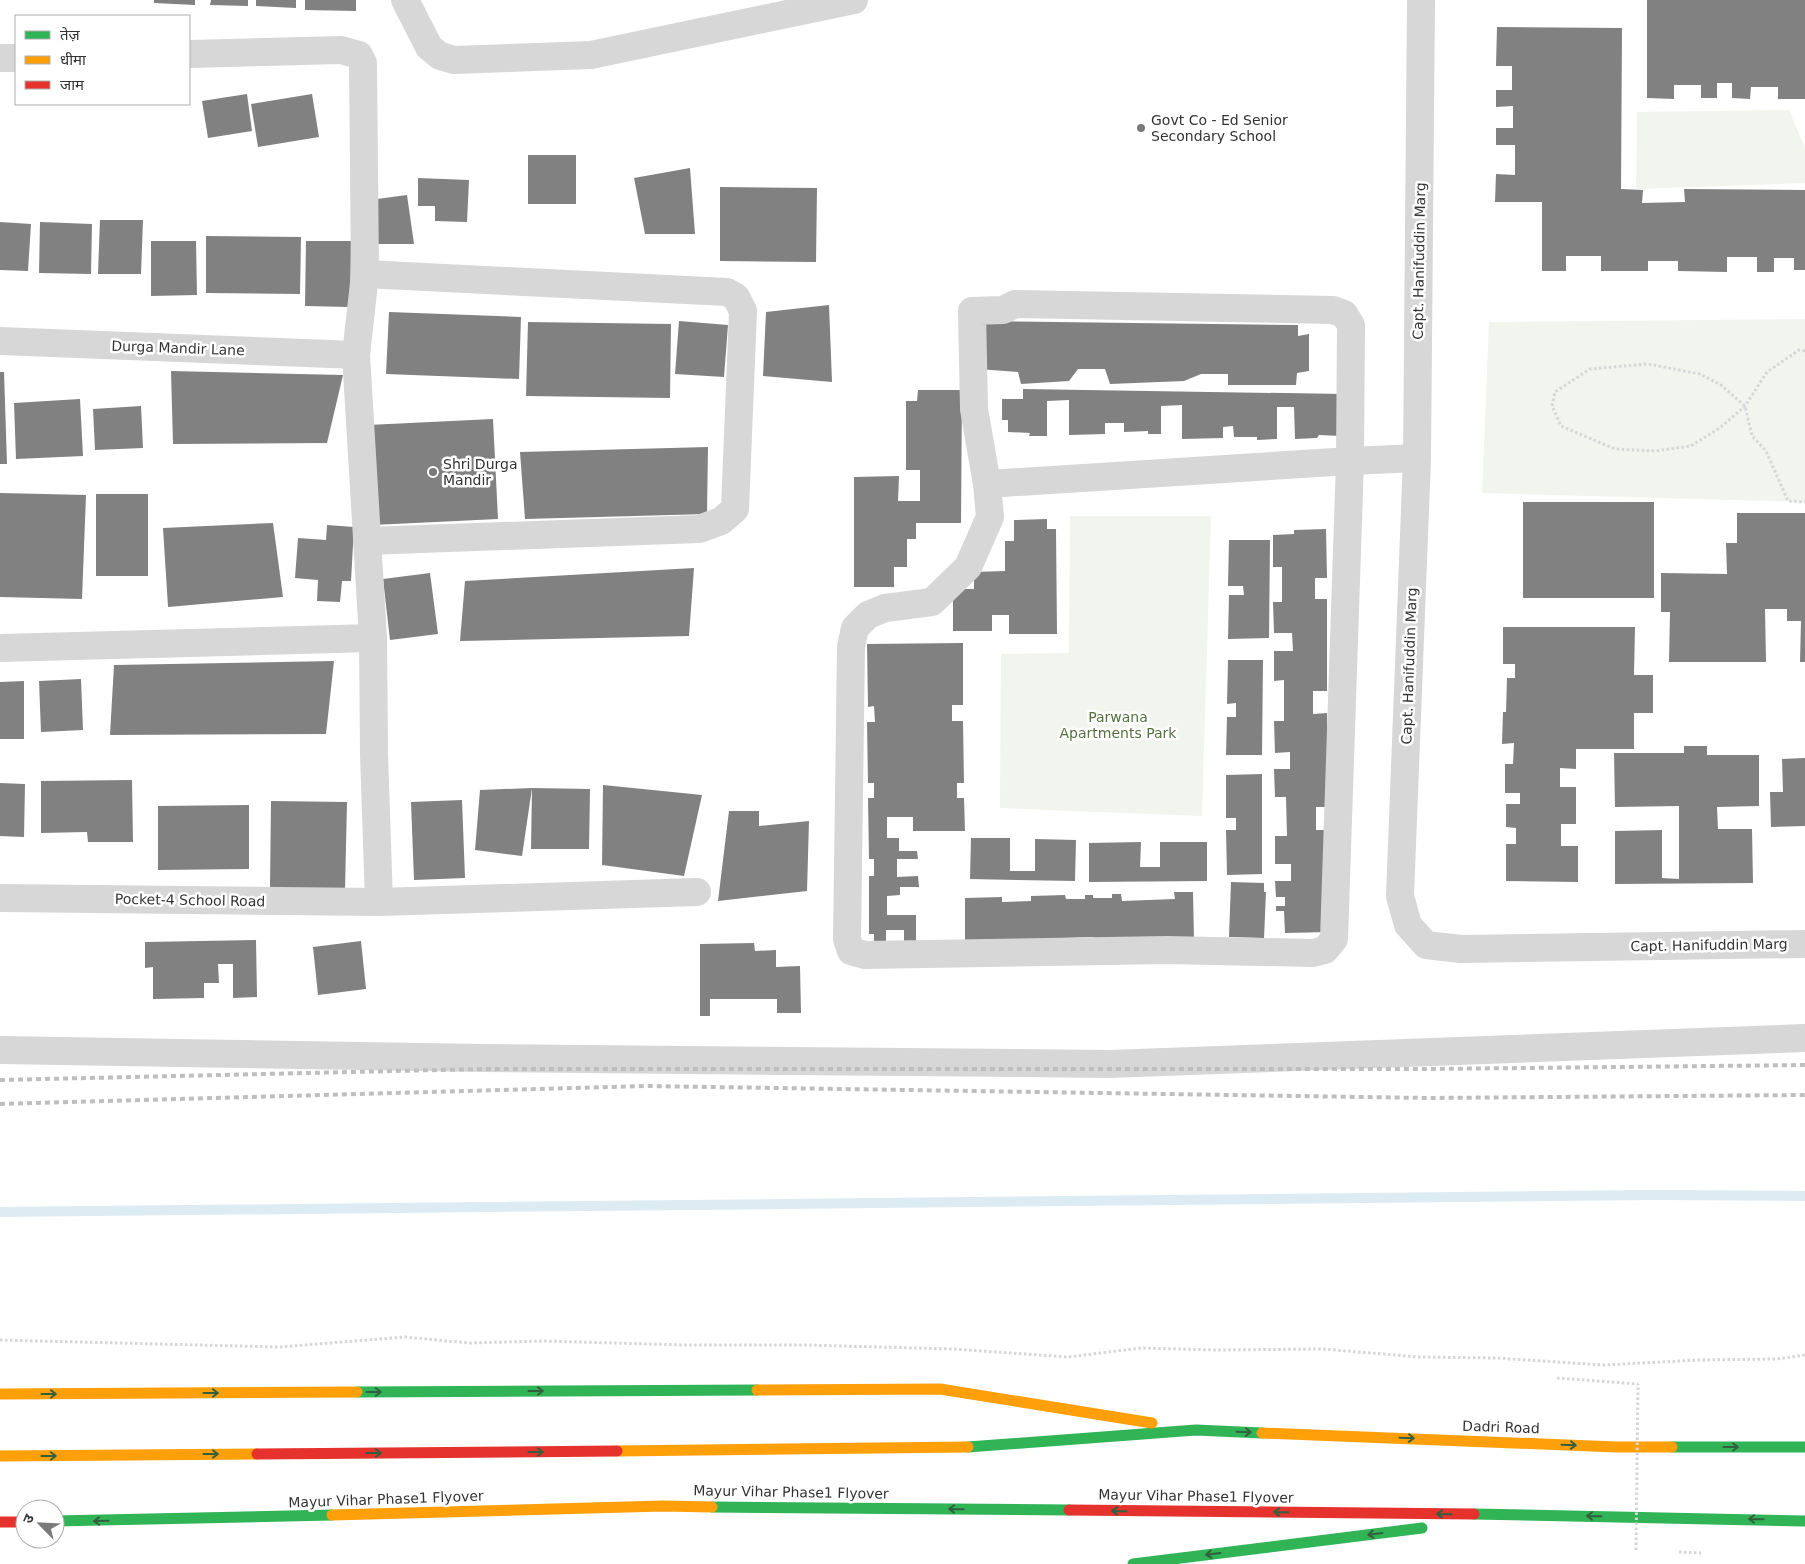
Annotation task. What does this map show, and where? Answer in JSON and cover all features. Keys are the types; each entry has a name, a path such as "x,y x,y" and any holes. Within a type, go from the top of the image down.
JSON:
{"highway":[{"path":"0,1394 940,1389 1196,1430"},
{"path":"0,1456 961,1448 1196,1430"},
{"name":"Dadri Road","path":"1196,1430 1616,1447 1805,1448"},
{"name":"Mayur Vihar Phase1 Flyover","path":"65,1521 663,1506 1527,1515"},
{"path":"1448,1525 1527,1515 1805,1521"},
{"path":"0,1522 15,1522"},
{"path":"1133,1564 1429,1527"}],"street":[{"path":"406,0 429,47 440,56 454,60 591,55 854,0"},
{"name":"Capt. Hanifuddin Marg","path":"1421,0 1417,458 1400,896 1408,925 1426,945 1461,949 1805,944"},
{"path":"190,54 341,50 358,56 363,63 365,274 356,355 373,638 374,754 379,902"},
{"path":"0,58 15,58"},
{"path":"365,274 727,292 736,296 742,311 735,509 721,521 699,529 367,542"},
{"path":"1015,304 1333,310 1344,314 1351,325 1350,461 1334,939 1326,950 1313,953 1168,950 865,956 851,951 847,939 848,842 851,647 855,628 868,615 885,608 932,602 968,567 990,517 986,484 974,410 972,311 1003,310 1015,304"},
{"name":"Durga Mandir Lane","path":"0,341 356,355"},
{"path":"986,484 1417,458"},
{"path":"0,648 373,638"},
{"name":"Pocket-4 School Road","path":"0,898 379,902 698,892"},
{"path":"0,1050 484,1058 1110,1064 1805,1038"}],"path":[{"path":"1805,351 1799,350 1767,372 1744,406 1720,427 1691,446 1655,451 1615,449 1561,426 1552,406 1554,392 1590,369 1648,364 1700,374 1721,385 1744,406 1752,436 1766,451 1788,501 1805,502"},
{"path":"0,1340 279,1347 405,1337 469,1343 544,1341 953,1349 1068,1357 1141,1348 1217,1350 1324,1349 1419,1357 1496,1358 1604,1365 1699,1360 1777,1359 1805,1355"},
{"path":"1557,1378 1638,1384 1636,1550"}],"green space":[{"path":"1789,110 1805,148 1805,183 1636,189 1637,112"},
{"path":"1805,319 1805,502 1482,493 1489,322"},
{"name":"Parwana Apartments Park","path":"1070,516 1211,516 1202,816 1000,808 1001,654 1069,653"}],"building":[{"path":"154,0 195,0 195,5 154,3"},
{"path":"211,0 248,0 248,6 210,5"},
{"path":"256,0 296,0 296,8 256,6"},
{"path":"305,0 356,0 356,11 305,10"},
{"path":"1647,0 1805,0 1805,99 1778,99 1778,87 1751,87 1750,99 1732,98 1732,83 1717,83 1717,98 1701,98 1701,85 1674,85 1674,99 1647,98"},
{"path":"1497,27 1622,28 1621,189 1643,190 1642,203 1685,202 1684,189 1805,190 1805,270 1794,270 1794,258 1774,258 1774,272 1757,272 1757,257 1727,257 1727,272 1678,271 1678,261 1648,261 1648,271 1601,271 1601,256 1566,256 1566,271 1542,271 1542,202 1495,202 1496,174 1515,175 1515,145 1496,145 1496,128 1513,128 1513,106 1496,107 1496,90 1512,90 1512,66 1496,66"},
{"path":"247,94 252,131 208,138 202,101"},
{"path":"312,94 319,137 258,147 251,104"},
{"path":"528,155 576,155 576,204 528,204"},
{"path":"690,168 695,234 645,234 634,178"},
{"path":"418,178 469,180 467,222 435,221 435,206 418,206"},
{"path":"720,187 817,188 816,262 720,261"},
{"path":"407,195 414,244 377,244 377,199"},
{"path":"100,220 143,220 141,274 98,274"},
{"path":"0,222 31,224 28,271 0,270"},
{"path":"40,222 92,224 91,274 39,273"},
{"path":"206,236 301,237 300,294 206,293"},
{"path":"151,241 196,241 197,295 151,296"},
{"path":"306,241 351,241 350,307 305,306"},
{"path":"829,305 832,382 763,376 766,312"},
{"path":"389,312 521,317 519,379 386,374"},
{"path":"679,321 728,325 724,377 675,374"},
{"path":"976,321 1298,325 1298,336 1309,334 1309,371 1297,373 1296,385 1228,385 1228,374 1201,374 1184,381 1110,384 1105,369 1078,369 1069,381 1021,384 1018,372 978,369"},
{"path":"528,322 671,324 670,398 526,396"},
{"path":"171,371 343,375 327,443 173,444"},
{"path":"0,372 4,372 7,464 0,464"},
{"path":"1023,389 1344,394 1341,436 1319,435 1317,438 1295,439 1294,407 1277,407 1277,439 1257,440 1257,437 1234,437 1233,426 1223,427 1223,438 1182,439 1182,405 1161,406 1161,434 1148,434 1148,431 1124,432 1124,423 1105,423 1105,434 1069,435 1069,400 1047,401 1047,436 1029,436 1030,433 1008,432 1008,420 1002,420 1002,399 1023,399"},
{"path":"918,390 962,390 961,523 916,523 916,539 907,539 907,567 894,567 894,587 854,587 854,477 899,476 898,501 920,501 920,470 906,470 906,401 917,401"},
{"path":"80,399 83,456 16,459 14,403"},
{"path":"141,406 143,448 95,450 93,409"},
{"name":"Shri Durga Mandir","path":"493,419 498,519 373,525 368,425"},
{"path":"708,447 707,514 525,519 520,452"},
{"path":"0,493 86,495 82,599 0,597"},
{"path":"96,494 148,494 148,576 96,576"},
{"path":"1523,502 1654,502 1654,598 1523,598"},
{"path":"1737,513 1805,513 1805,662 1800,662 1801,621 1787,621 1787,609 1765,609 1766,662 1669,662 1670,612 1661,612 1661,573 1727,574 1726,543 1737,543"},
{"path":"1047,519 1047,529 1056,529 1057,634 1009,634 1009,615 992,615 992,631 953,631 953,589 974,589 974,572 1005,571 1005,541 1014,541 1014,520"},
{"path":"273,523 283,597 168,607 163,528"},
{"path":"327,525 354,527 351,581 342,581 340,602 317,601 318,580 295,578 298,538 326,540"},
{"path":"1326,529 1327,578 1315,578 1315,599 1327,599 1327,691 1313,691 1313,714 1327,713 1328,807 1316,807 1316,830 1328,830 1330,932 1285,933 1284,911 1276,911 1276,906 1285,906 1285,897 1276,897 1275,881 1291,881 1291,864 1275,864 1275,836 1287,836 1286,797 1275,797 1274,769 1290,769 1290,752 1275,753 1274,721 1284,721 1284,680 1274,681 1274,651 1293,651 1292,633 1274,633 1273,602 1282,602 1282,567 1273,567 1273,535 1294,534 1294,530"},
{"path":"1229,540 1270,540 1269,638 1228,639 1229,595 1244,595 1243,586 1228,586"},
{"path":"694,568 689,636 460,641 465,581"},
{"path":"430,573 438,634 390,640 383,579"},
{"path":"1503,627 1635,627 1634,675 1653,675 1653,713 1634,713 1634,749 1576,749 1576,769 1560,768 1560,787 1576,787 1576,824 1561,824 1561,846 1578,846 1578,882 1506,881 1506,844 1516,844 1516,828 1506,827 1506,804 1520,804 1520,793 1505,793 1505,764 1513,764 1514,743 1502,744 1503,712 1506,712 1507,678 1515,678 1515,664 1503,664"},
{"path":"963,643 963,705 952,705 952,721 963,721 964,783 957,783 957,798 964,798 965,831 913,831 913,817 887,817 887,838 899,838 899,851 917,851 918,859 897,859 897,877 918,876 919,887 900,887 900,895 887,896 887,915 916,915 916,943 904,943 904,930 886,930 886,943 874,943 874,934 869,934 869,876 874,876 874,859 869,859 868,798 874,798 874,783 868,783 867,722 875,722 874,706 868,707 867,644"},
{"path":"1228,660 1263,660 1262,755 1226,755 1227,717 1236,717 1236,703 1227,704"},
{"path":"334,661 326,734 110,735 114,665"},
{"path":"81,679 83,730 41,732 39,681"},
{"path":"24,681 24,739 0,739 0,682"},
{"path":"1684,746 1707,746 1707,755 1759,755 1759,806 1717,807 1718,829 1752,829 1753,883 1615,884 1615,831 1662,830 1662,878 1679,879 1679,806 1615,807 1614,753 1684,753"},
{"path":"1805,758 1805,826 1771,827 1770,792 1783,792 1782,759"},
{"path":"1262,774 1262,874 1227,875 1226,830 1236,830 1236,818 1226,818 1226,775"},
{"path":"132,780 133,842 88,842 87,832 41,833 41,781"},
{"path":"0,783 25,784 24,837 0,836"},
{"path":"603,785 702,795 684,876 602,865"},
{"path":"532,788 590,789 589,849 531,849"},
{"path":"532,788 522,856 475,850 480,790"},
{"path":"462,800 465,878 414,880 411,802"},
{"path":"271,801 347,802 345,890 270,888"},
{"path":"249,805 249,869 158,870 158,806"},
{"path":"729,811 759,811 759,826 809,821 807,891 718,901"},
{"path":"971,838 1010,838 1010,871 1035,871 1035,839 1076,840 1075,881 970,879"},
{"path":"1141,842 1140,867 1160,867 1160,842 1207,842 1207,881 1089,882 1089,843"},
{"path":"1231,882 1264,883 1264,892 1266,892 1264,938 1229,937"},
{"path":"1174,892 1193,892 1194,940 1093,941 1093,937 1064,938 1065,943 965,945 965,898 1002,897 1002,902 1031,901 1031,896 1065,895 1066,899 1085,899 1085,895 1093,895 1093,898 1112,898 1112,894 1121,894 1122,901 1175,899"},
{"path":"256,940 257,997 233,998 233,964 218,964 219,983 204,983 204,998 153,999 153,967 145,968 145,942"},
{"path":"361,941 366,989 318,995 313,947"},
{"path":"754,943 755,951 776,950 776,967 800,966 801,1013 777,1013 777,999 710,999 710,1016 700,1016 700,944"}],"waterway":[{"path":"0,1212 1655,1195 1805,1196"}],"railway":[{"path":"0,1080 483,1069 1430,1069 1805,1065"},
{"path":"0,1104 646,1086 1427,1098 1805,1095"}],"traffic: fast":[{"path":"357,1392 757,1390"},
{"path":"968,1447 1196,1430 1262,1433"},
{"path":"1672,1447 1805,1447"},
{"path":"712,1507 1069,1510"},
{"path":"1474,1514 1805,1521"},
{"path":"65,1521 332,1515"},
{"path":"1133,1564 1422,1528"}],"traffic: slow":[{"path":"757,1390 940,1389 1152,1423"},
{"path":"0,1394 357,1392"},
{"path":"1262,1433 1616,1447 1672,1447"},
{"path":"617,1451 968,1447"},
{"path":"0,1456 257,1454"},
{"path":"332,1515 663,1506 712,1507"}],"traffic: jam":[{"path":"257,1454 617,1451"},
{"path":"1069,1510 1474,1514"},
{"path":"0,1522 15,1522"}],"place":[{"name":"Govt Co - Ed Senior Secondary School","path":"1141,128"},
{"name":"Shri Durga Mandir","path":"433,472"}]}
